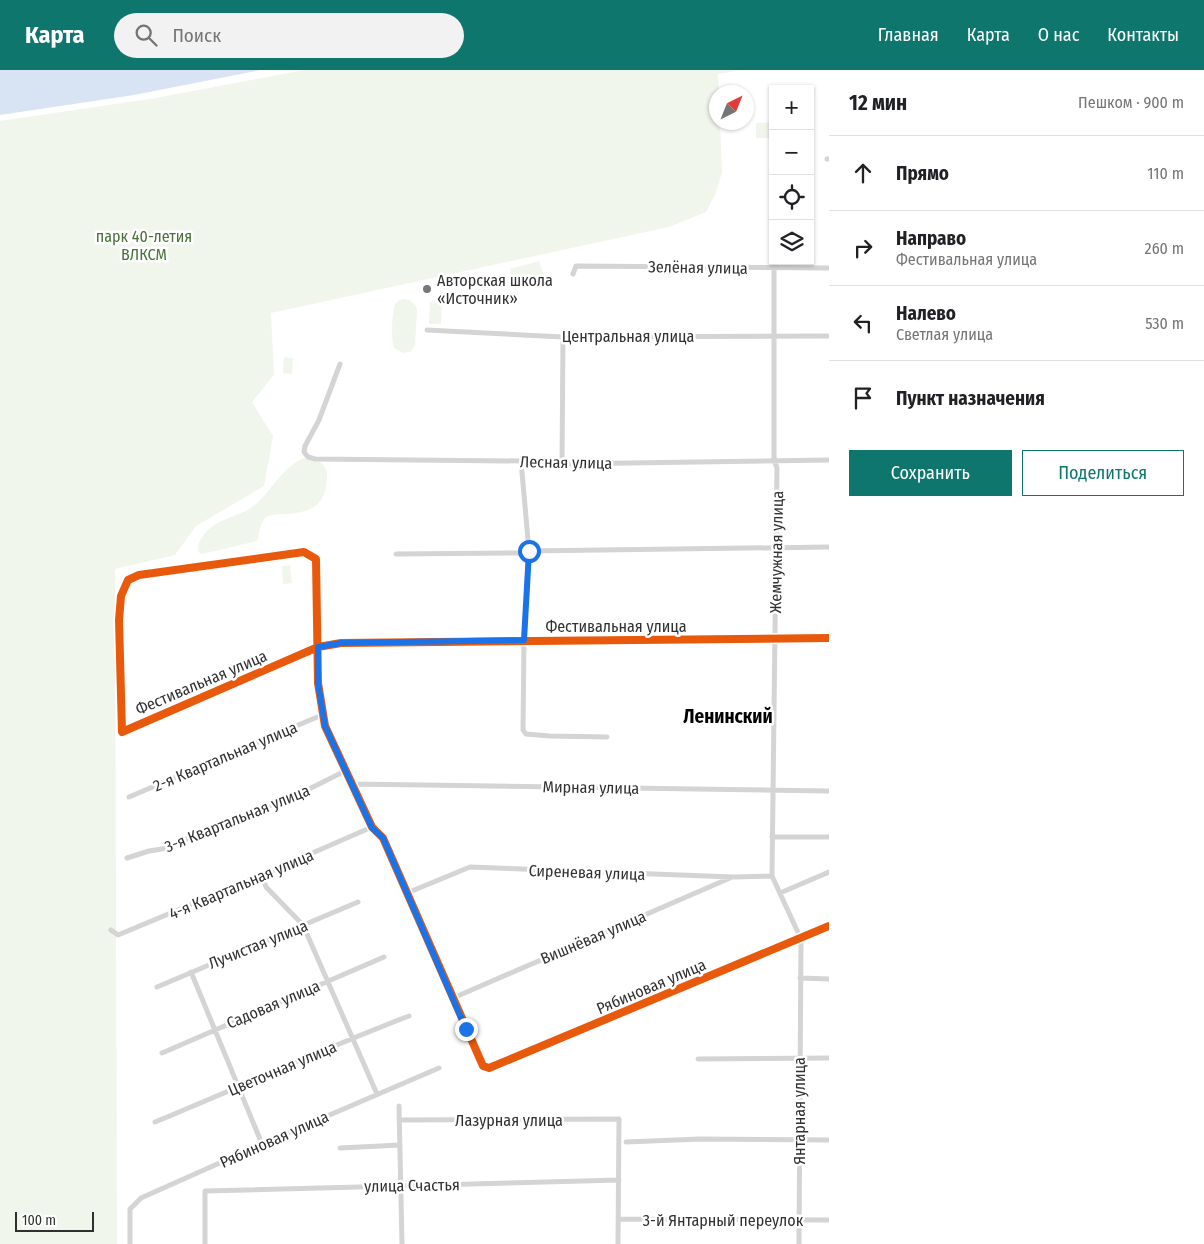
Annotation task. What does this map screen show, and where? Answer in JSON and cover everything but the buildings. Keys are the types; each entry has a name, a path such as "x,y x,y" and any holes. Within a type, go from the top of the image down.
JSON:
{"street":[{"name":"Зелёная улица","path":"574,274 576,266 763,268 774,266 829,268"},
{"name":"Жемчужная улица","path":"772,876 777,468 774,460 774,266"},
{"name":"Центральная улица","path":"427,330 563,336 829,336"},
{"path":"562,464 563,336"},
{"name":"Лесная улица","path":"340,364 319,420 305,446 306,454 315,460 521,461 562,464 829,460"},
{"path":"521,461 529,551 524,640 523,730 526,734 607,737"},
{"path":"396,554 829,547"},
{"name":"Фестивальная улица","path":"318,647 316,559 304,552 139,575 128,580 120,596 122,732 318,647 341,643 829,638"},
{"path":"318,647 318,683 322,715 329,738 372,828 383,838 453,998"},
{"name":"2-я Квартальная улица","path":"129,797 322,715"},
{"name":"3-я Квартальная улица","path":"127,858 148,851 162,850 299,794 345,771"},
{"name":"Мирная улица","path":"352,784 829,791"},
{"name":"4-я Квартальная улица","path":"111,930 118,935 262,876 372,828"},
{"path":"772,837 829,837"},
{"name":"Сиреневая улица","path":"408,893 470,868 733,877 772,876"},
{"path":"780,893 829,872"},
{"path":"262,876 266,887 303,925 377,1094"},
{"path":"772,876 801,939"},
{"name":"Вишнёвая улица","path":"453,998 733,877"},
{"name":"Лучистая улица","path":"157,987 358,902"},
{"name":"Рябиновая улица","path":"453,998 482,1066 489,1068 829,926"},
{"name":"Янтарная улица","path":"799,1244 801,939"},
{"name":"Садовая улица","path":"162,1052 384,957"},
{"path":"191,972 262,1144"},
{"path":"800,978 829,979"},
{"name":"Цветочная улица","path":"155,1122 352,1038 409,1016"},
{"path":"698,1060 829,1058"},
{"name":"Рябиновая улица","path":"130,1244 130,1209 141,1198 164,1186 439,1068"},
{"path":"399,1106 402,1244"},
{"name":"Лазурная улица","path":"399,1120 619,1119 619,1180"},
{"path":"626,1142 700,1139 829,1140"},
{"path":"340,1148 400,1145"},
{"path":"618,1244 619,1180"},
{"name":"улица Счастья","path":"205,1244 205,1191 619,1180"},
{"name":"3-й Янтарный переулок","path":"618,1220 829,1220"}],"green space":[{"name":"парк 40-летия ВЛКСМ","path":"304,70 743,70 718,74 719,85 709,85 709,130 720,130 722,172 716,193 706,212 669,227 271,313 274,375 252,402 273,436 264,486 196,526 175,555 115,569 117,1244 0,1244 0,121 156,98"},
{"path":"769,122 769,138 756,138 756,123"},
{"path":"539,261 544,277 514,285 510,269"},
{"path":"402,299 410,300 417,310 415,346 410,352 403,353 394,348 392,334 394,307"},
{"path":"430,302 442,303 441,324 429,324"},
{"path":"284,357 293,358 292,374 283,373"},
{"path":"309,457 322,464 327,474 324,495 316,505 296,513 267,517 262,524 257,541 202,554 198,552 200,540 209,529 251,508 287,469 301,459"},
{"path":"290,565 292,583 283,584 282,566"}],"water":[{"path":"0,70 261,70 134,95 0,115"}],"cycle path":[{"path":"829,638 341,643 318,647 122,732 119,620 121,596 128,580 139,575 304,552 316,559 318,683 325,726 372,827 383,838 483,1066 489,1068 829,926"}],"place":[{"name":"Авторская школа «Источник»","path":"427,289"}],"district":[{"name":"Ленинский","path":"728,716"}],"route":[{"path":"466,1029 383,838 372,828 329,738 325,726 318,683 318,647 341,643 524,640 529,551"}]}
